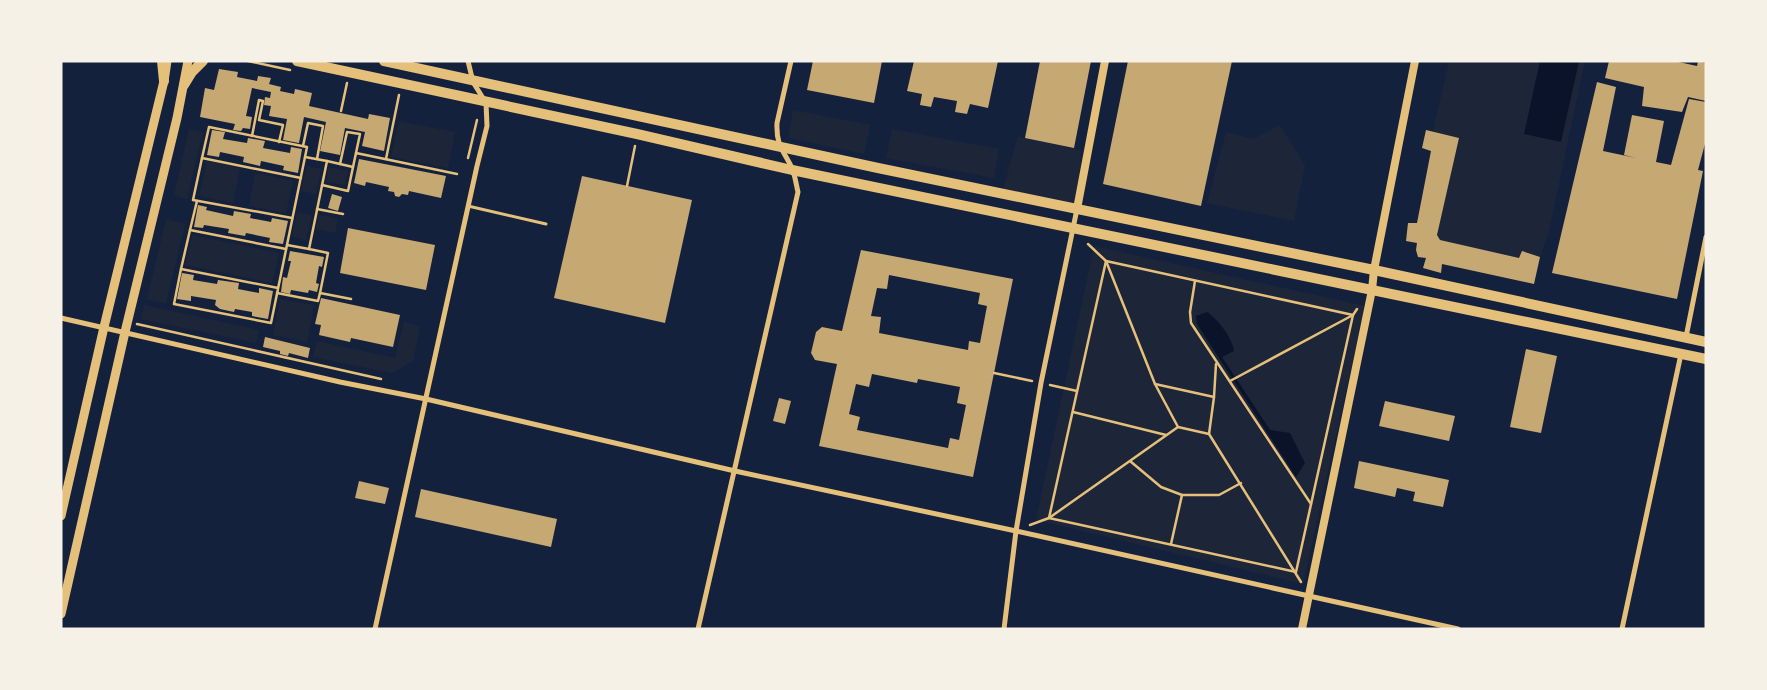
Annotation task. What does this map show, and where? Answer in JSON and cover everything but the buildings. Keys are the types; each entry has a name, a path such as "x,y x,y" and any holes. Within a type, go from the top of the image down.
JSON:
{"main road":[{"path":"162,61 164,81"},
{"path":"61,516 104,327 164,81 167,61"},
{"path":"61,614 124,332 184,85 188,61"},
{"path":"184,85 192,72 203,61"},
{"path":"297,61 637,134 792,170 1706,359"},
{"path":"384,61 473,82 1374,270 1706,342"}],"street":[{"path":"375,629 487,126 486,103 473,82 468,61"},
{"path":"698,629 798,192 792,170 779,147 777,133 777,123 791,61"},
{"path":"1004,629 1016,530 1041,383 1105,61"},
{"path":"1302,629 1372,290 1374,270 1415,61"},
{"path":"1622,629 1686,338 1706,237"},
{"path":"61,318 340,382 426,399 735,472 1016,530 1458,629"}],"lane":[{"path":"468,206 546,224"}],"path":[{"path":"341,111 347,82"},
{"path":"386,159 399,93"},
{"path":"252,136 259,100 263,101 259,120 283,125 279,142"},
{"path":"466,167 477,119"},
{"path":"304,146 308,123 323,126 316,159"},
{"path":"197,200 174,304 271,323 308,147 209,127 193,200 197,200 293,218"},
{"path":"322,185 348,191 360,134 347,132 340,164"},
{"path":"627,186 637,134"},
{"path":"356,153 457,174"},
{"path":"306,157 353,167"},
{"path":"202,158 301,178"},
{"path":"309,249 326,161"},
{"path":"317,209 343,214"},
{"path":"1073,229 1106,261 1155,384 1178,427"},
{"path":"190,230 286,249"},
{"path":"277,293 318,301 320,293 328,253 287,244"},
{"path":"1106,261 1353,315"},
{"path":"1049,518 1106,261"},
{"path":"181,269 278,288"},
{"path":"1195,280 1190,312 1191,323 1216,362 1233,379 1311,504"},
{"path":"1233,379 1353,315 1372,290"},
{"path":"320,293 351,299"},
{"path":"1296,572 1353,315"},
{"path":"133,323 389,381"},
{"path":"1216,362 1209,434 1296,572 1309,596"},
{"path":"1155,384 1214,397"},
{"path":"1072,412 1166,435"},
{"path":"1016,530 1049,518 1178,427 1209,434"},
{"path":"1130,461 1161,487 1182,495 1219,495 1241,483"},
{"path":"1170,544 1182,495"},
{"path":"1049,518 1296,572"}],"shaded area":[{"path":"1449,61 1585,61 1549,231 1540,257 1534,284 1443,264 1441,273 1423,268 1426,258 1418,257 1416,243 1406,241 1408,223 1417,223 1431,151 1422,148 1426,130 1433,131"},
{"path":"1540,61 1579,61 1561,142 1524,134"},
{"path":"793,110 870,125 864,154 788,138"},
{"path":"399,121 455,132 448,168 391,157"},
{"path":"1280,125 1305,165 1294,221 1207,203 1226,132 1253,139"},
{"path":"189,129 203,132 187,199 174,195"},
{"path":"892,129 999,149 994,178 886,158"},
{"path":"1018,136 1081,150 1077,209 1003,189"},
{"path":"207,161 240,168 233,203 199,196"},
{"path":"307,166 321,169 316,194 301,191"},
{"path":"329,167 348,171 345,185 326,182"},
{"path":"255,173 293,181 286,213 249,206"},
{"path":"297,212 312,215 306,240 292,237"},
{"path":"319,215 338,219 335,233 316,229"},
{"path":"166,219 185,224 166,304 147,299"},
{"path":"192,235 279,253 272,283 185,265"},
{"path":"1094,246 1365,306 1303,584 1036,520"},
{"path":"280,299 314,305 307,342 273,335"},
{"path":"144,305 259,330 256,343 141,319"},
{"path":"1207,312 1224,329 1233,346 1234,351 1222,357 1270,430 1290,433 1305,463 1296,477 1197,324 1196,316"},
{"path":"404,322 420,326 413,361 392,373 313,357 317,341 395,358"}]}
